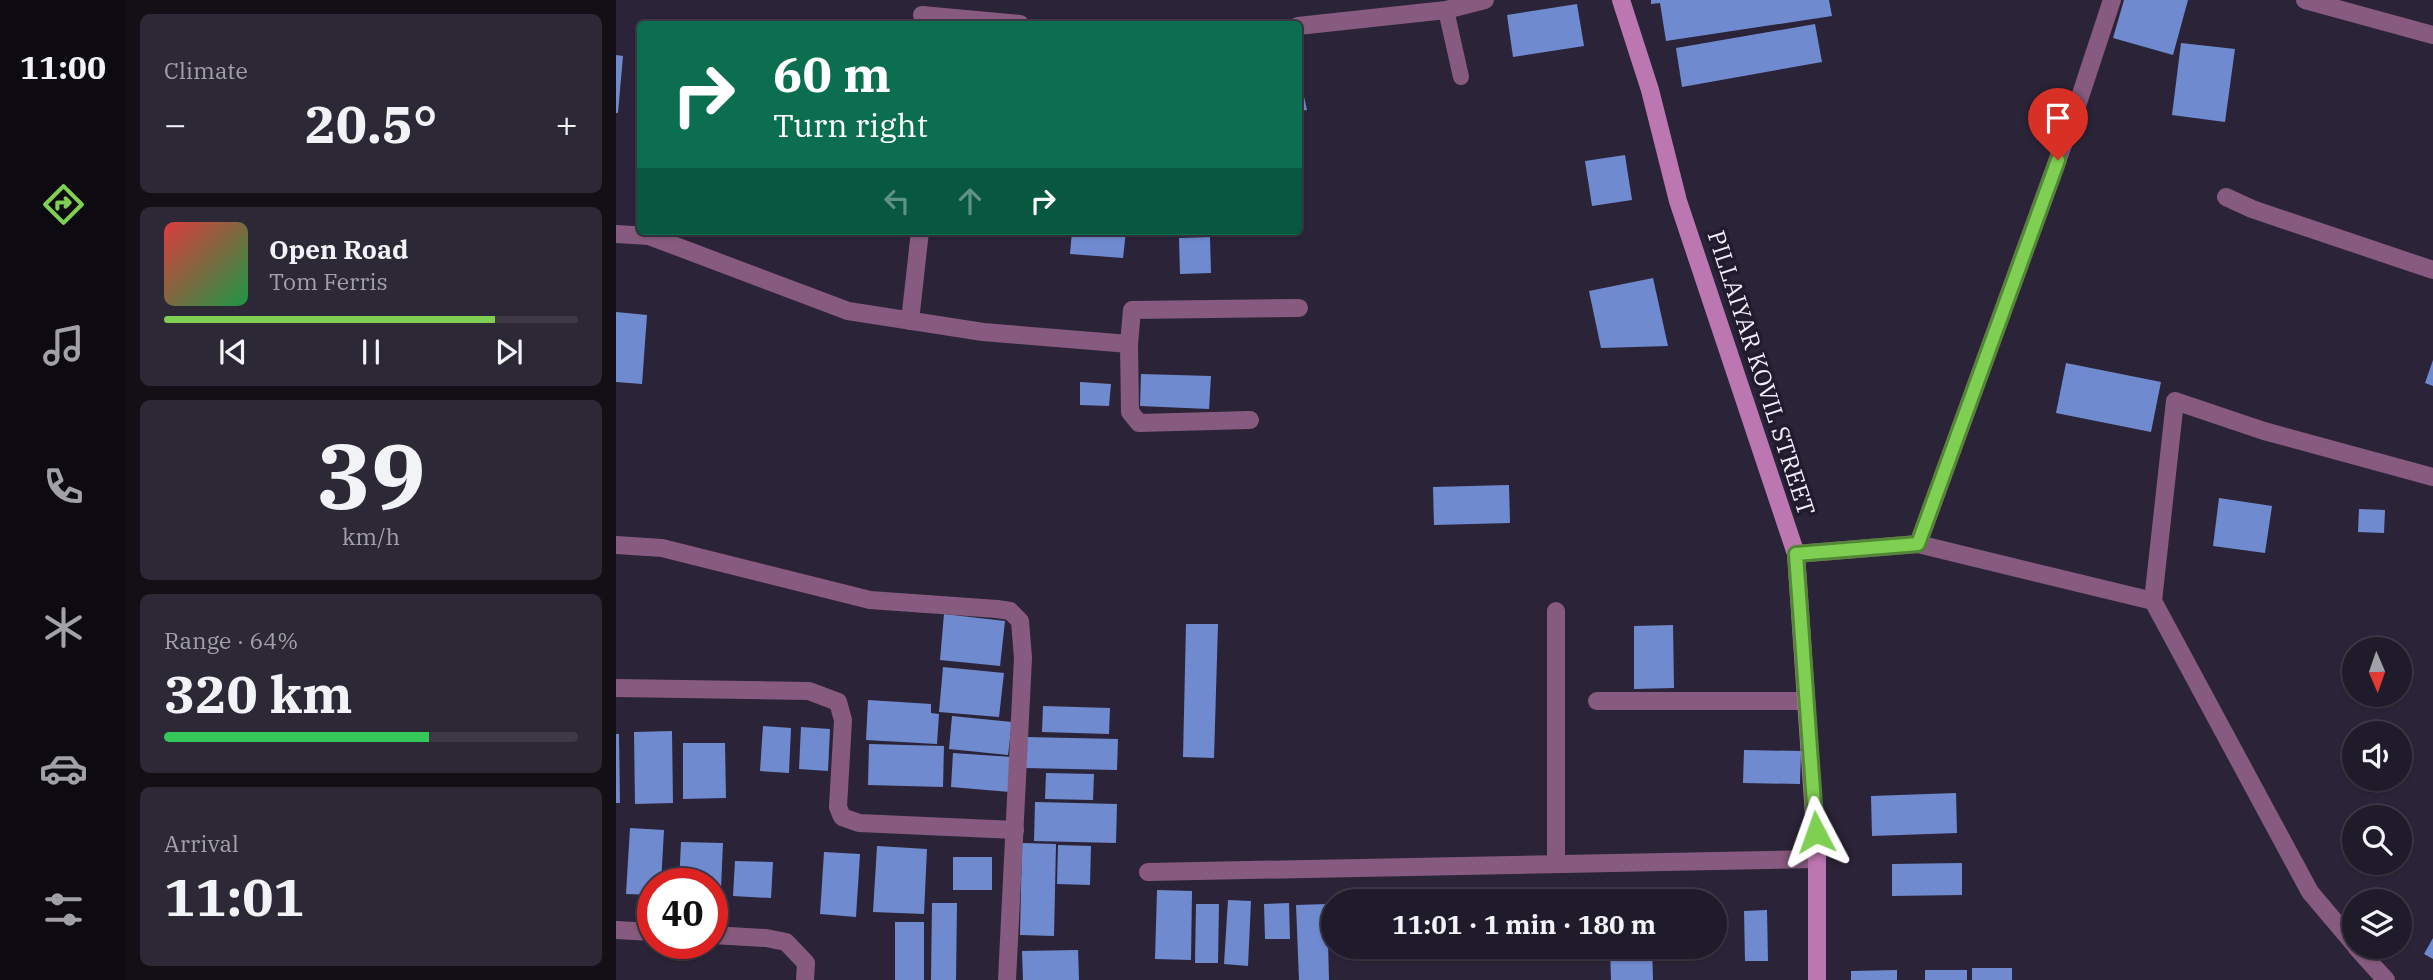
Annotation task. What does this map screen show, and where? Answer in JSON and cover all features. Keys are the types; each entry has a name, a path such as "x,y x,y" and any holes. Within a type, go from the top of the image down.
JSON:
{"street":[{"path":"1302,26 1446,10 1485,0"},
{"name":"PILLAIYAR KOVIL STREET","path":"1621,0 1650,90 1678,201 1796,554 1817,859 1817,980"},
{"path":"1918,544 2075,112 2112,0"},
{"path":"2314,1 2433,35"},
{"path":"922,15 987,21"},
{"path":"2226,197 2252,209 2433,270"},
{"path":"616,234 649,236 848,311 983,332 1129,344"},
{"path":"910,321 920,235"},
{"path":"1250,420 1139,423 1130,412 1129,344 1132,310 1299,308"},
{"path":"2342,930 2310,892 2152,601 2175,401 2264,431 2433,477"},
{"path":"1796,554 1918,544 2152,601"},
{"path":"616,545 662,548 870,600 1010,611 1020,621 1023,658 1007,980"},
{"path":"1556,611 1556,864"},
{"path":"616,688 809,691 838,702 844,720 838,807 842,817 859,823 1015,830"},
{"path":"1597,701 1806,701"},
{"path":"1148,872 1817,859"},
{"path":"616,930 637,931"},
{"path":"728,936 786,942 806,963 806,980"},
{"path":"2367,959 2386,980"}],"lane":[{"path":"1446,10 1461,77"}],"building":[{"path":"1651,0 1829,0 1832,16 1666,41 1660,3 1651,4"},
{"path":"2124,0 2188,0 2173,55 2113,38"},
{"path":"1577,4 1584,46 1513,57 1507,15"},
{"path":"1815,24 1822,62 1682,87 1676,48"},
{"path":"2181,43 2235,49 2225,122 2172,115"},
{"path":"616,55 623,56 618,113 616,113"},
{"path":"1302,87 1307,110 1302,111"},
{"path":"1625,155 1632,200 1592,206 1585,161"},
{"path":"1072,235 1126,235 1123,258 1070,254"},
{"path":"1210,237 1211,273 1180,274 1179,238"},
{"path":"1653,278 1668,346 1601,348 1589,291"},
{"path":"616,312 647,315 642,384 616,382"},
{"path":"2433,360 2433,386 2425,383"},
{"path":"2066,363 2161,382 2151,432 2056,413"},
{"path":"1141,374 1211,376 1209,409 1140,406"},
{"path":"1080,382 1111,384 1109,406 1080,405"},
{"path":"1509,485 1510,523 1434,525 1433,487"},
{"path":"2219,498 2272,506 2265,553 2213,546"},
{"path":"2359,509 2385,510 2384,533 2358,532"},
{"path":"944,614 1005,621 1000,666 940,660"},
{"path":"1186,624 1218,624 1214,758 1183,757"},
{"path":"1673,625 1674,688 1634,689 1634,626"},
{"path":"943,667 1004,673 999,717 939,712"},
{"path":"868,700 931,704 931,713 939,714 937,744 866,740"},
{"path":"1043,706 1110,708 1109,734 1042,732"},
{"path":"952,716 1012,722 1008,755 949,749"},
{"path":"763,726 791,728 789,773 760,771"},
{"path":"801,727 830,729 828,771 799,769"},
{"path":"672,731 673,803 635,804 634,732"},
{"path":"616,734 619,734 620,803 616,803"},
{"path":"1025,737 1118,739 1117,770 1024,768"},
{"path":"683,743 725,743 726,798 683,799"},
{"path":"869,744 944,746 943,787 868,785"},
{"path":"1744,750 1801,751 1800,784 1743,783"},
{"path":"953,753 1012,757 1010,792 951,787"},
{"path":"1046,773 1094,774 1093,800 1045,799"},
{"path":"1956,793 1957,833 1872,836 1871,796"},
{"path":"1035,802 1117,804 1116,843 1034,841"},
{"path":"630,828 664,830 662,868 637,868 637,894 626,894"},
{"path":"681,842 723,843 722,868 680,868"},
{"path":"1022,843 1056,844 1054,936 1020,935"},
{"path":"1058,845 1091,846 1090,885 1057,884"},
{"path":"877,846 927,849 924,914 873,912"},
{"path":"824,852 860,854 856,917 820,914"},
{"path":"953,857 992,857 992,890 953,890"},
{"path":"735,861 773,862 771,898 733,896"},
{"path":"1962,863 1962,895 1892,896 1892,864"},
{"path":"1157,890 1192,891 1191,960 1155,959"},
{"path":"1228,900 1251,901 1248,966 1224,964"},
{"path":"932,903 957,903 956,980 931,980"},
{"path":"1289,903 1290,939 1265,939 1264,904"},
{"path":"1196,904 1219,904 1218,963 1195,963"},
{"path":"1321,904 1321,959 1328,959 1329,980 1299,980 1296,905"},
{"path":"1767,910 1768,961 1745,961 1744,911"},
{"path":"895,922 924,922 924,980 895,980"},
{"path":"2433,938 2433,959 2424,954"},
{"path":"1078,950 1079,980 1023,980 1022,951"},
{"path":"1610,959 1652,959 1653,980 1611,980"},
{"path":"1972,968 2012,968 2012,980 1972,980"},
{"path":"1897,970 1897,980 1851,980 1851,971"},
{"path":"1925,970 1967,970 1967,980 1925,980"}],"route":[{"path":"1816,832 1796,554 1918,544 2058,160"}]}
